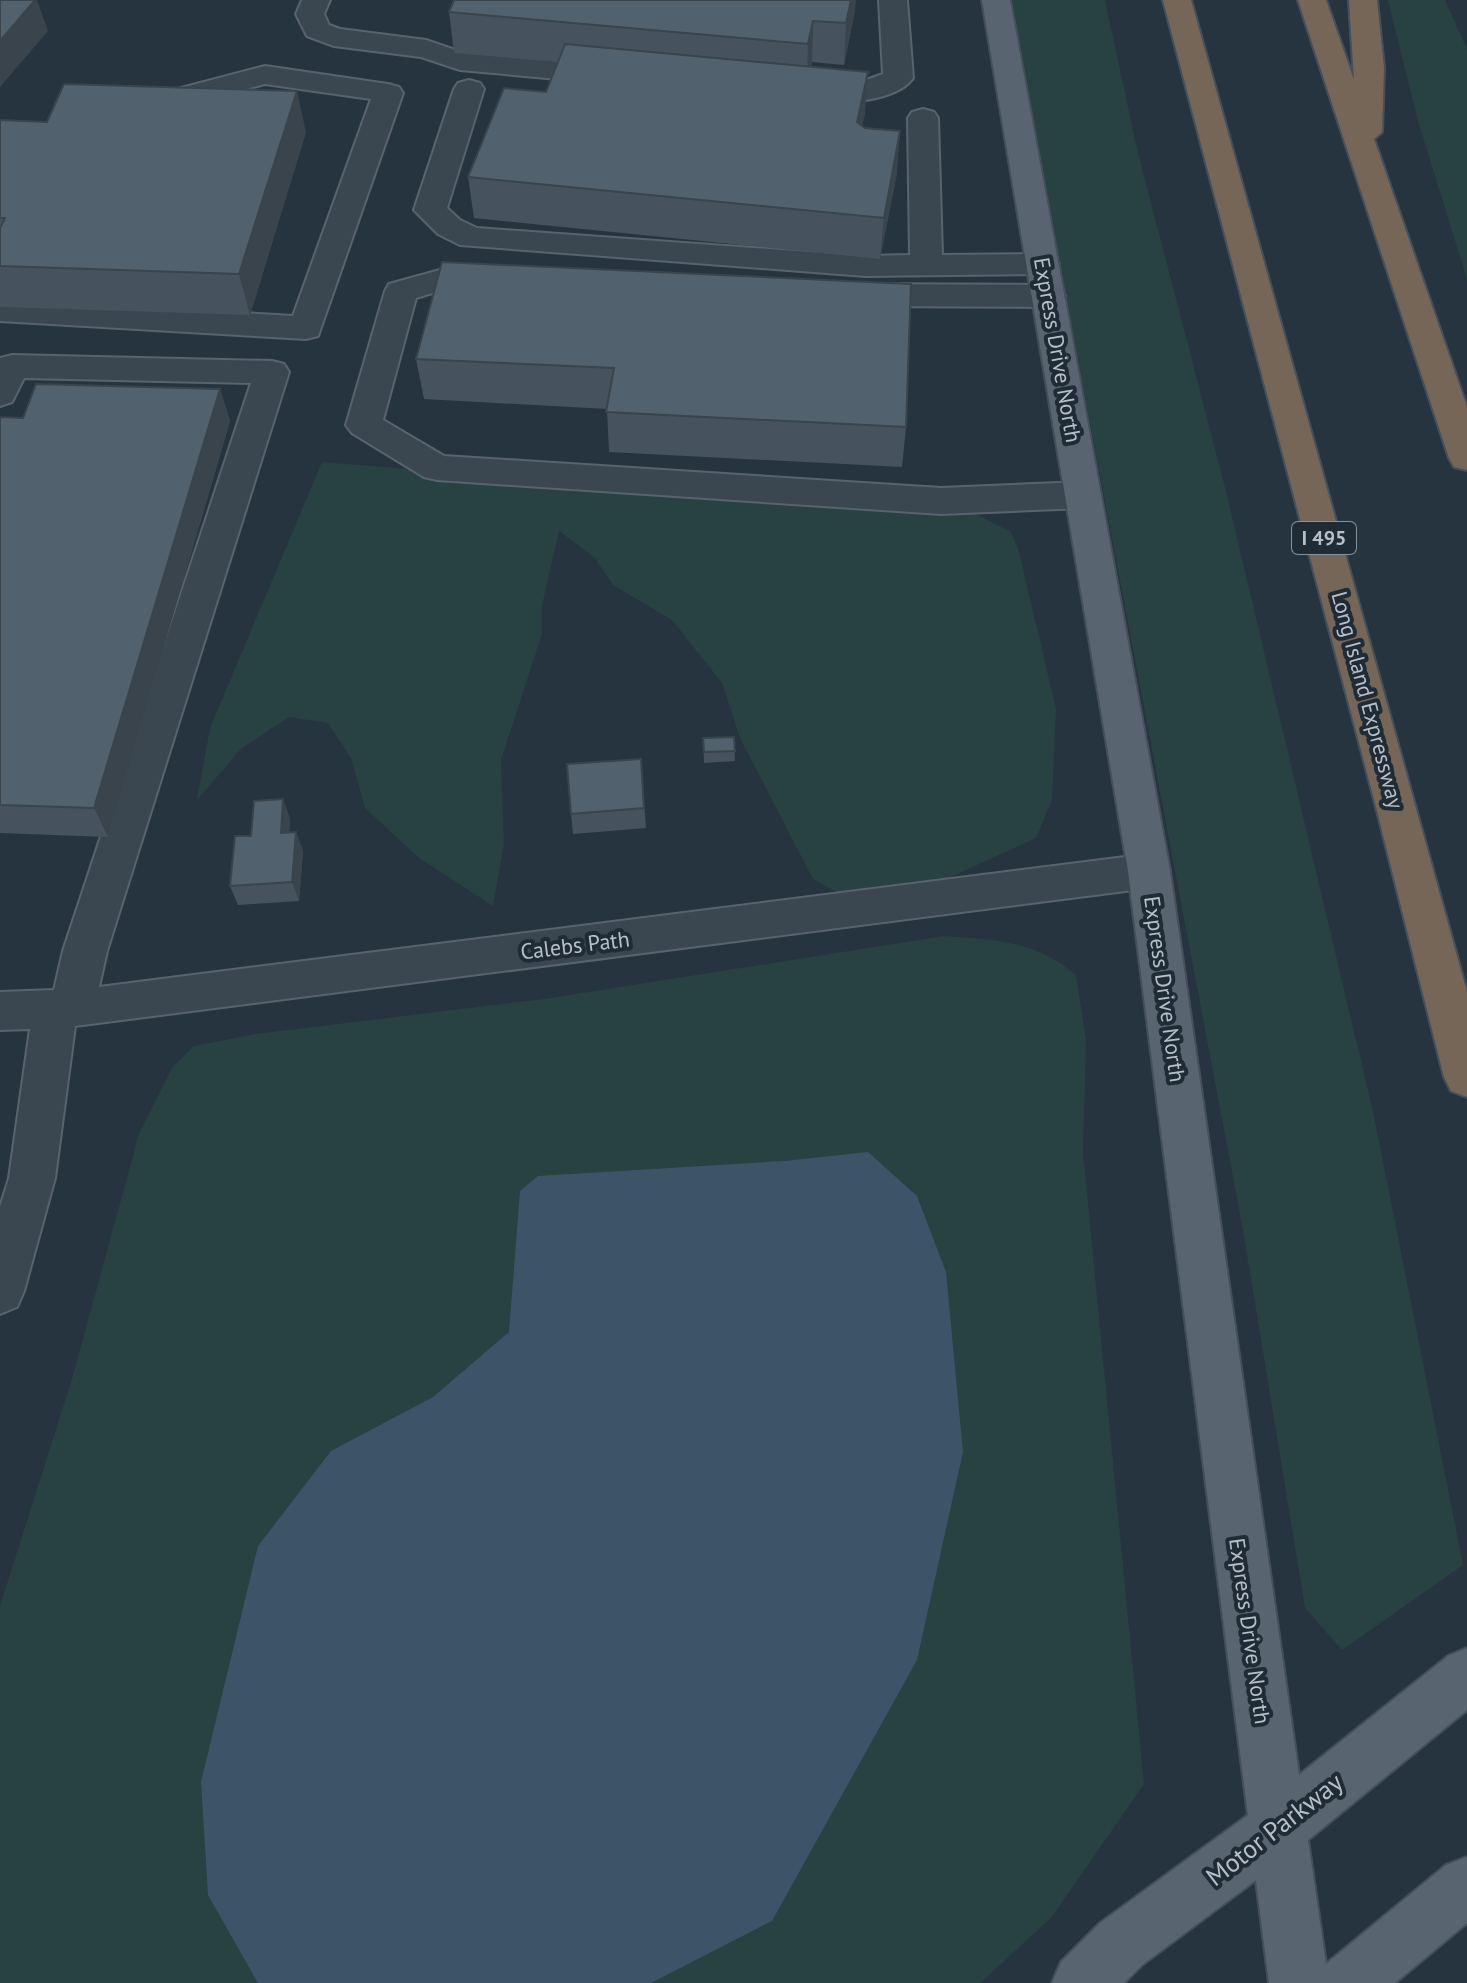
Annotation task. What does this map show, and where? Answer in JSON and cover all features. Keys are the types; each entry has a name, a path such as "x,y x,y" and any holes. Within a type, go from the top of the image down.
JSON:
{"highway":[{"path":"1153,0 1257,294"},
{"name":"Long Island Expressway","path":"1177,0 1467,1077"},
{"path":"1312,0 1467,458"},
{"path":"1363,0 1369,68 1366,159"}],"main road":[{"name":"Express Drive North","path":"996,0 1149,871 1299,1983"},
{"name":"Motor Parkway","path":"1082,1983 1121,1944 1277,1829 1467,1675"},
{"path":"1360,1973 1467,1886"}],"street":[{"path":"316,0 310,14 317,30 334,37 426,49 460,61 643,78"},
{"path":"781,91 829,95 854,93 879,89 898,78 893,0"},
{"path":"0,310 306,328 388,93 265,75 118,113"},
{"path":"469,89 430,210 449,227 471,238 854,265 926,266 1046,280"},
{"path":"923,118 926,266"},
{"path":"530,280 451,277 401,291 364,425 437,468 941,501 1083,495"},
{"path":"764,291 873,296 1046,280"},
{"path":"0,394 12,366 272,372 64,1008 32,1178 0,1291"},
{"name":"Calebs Path","path":"0,1011 64,1008 1149,871"}],"green space":[{"path":"1010,0 1105,0 1137,149 1226,491 1374,1116 1463,1565 1342,1650 1305,1608 1243,1230"},
{"path":"1388,0 1445,0 1467,49 1467,279 1418,121"},
{"path":"322,462 978,515 1011,532 1019,552 1056,709 1052,800 1036,838 929,887 846,898 813,879 740,738 722,683 672,620 613,585 595,558 559,531 542,606 542,634 501,760 504,844 493,906 419,858 365,808 352,760 328,723 289,717 241,749 197,800 210,728"},
{"path":"944,936 1014,944 1030,948 1060,963 1076,975 1086,1041 1083,1152 1144,1784 1051,1918 980,1983 0,1983 0,1606 72,1379 139,1134 172,1068 194,1046 255,1034 544,999"}],"water":[{"path":"868,1152 917,1196 946,1272 963,1452 917,1660 772,1921 651,1983 258,1983 208,1895 201,1782 258,1546 331,1451 433,1397 509,1332 520,1191 538,1176 784,1161"}],"building":[{"path":"0,0 35,0 0,41"},
{"path":"454,0 851,0 846,23 813,21 808,44 449,12"},
{"path":"565,44 868,72 857,122 865,128 900,131 884,218 468,177 504,88 546,92"},
{"path":"64,84 297,91 239,274 0,266 0,228 5,218 0,218 0,120 47,122"},
{"path":"442,262 911,284 906,427 606,412 614,368 416,359"},
{"path":"36,384 220,389 94,808 0,805 0,417 23,418"},
{"path":"734,737 735,751 704,752 703,738"},
{"path":"641,759 644,808 571,814 567,764"},
{"path":"283,799 281,833 296,832 292,882 230,886 235,836 251,836 254,801"}]}
